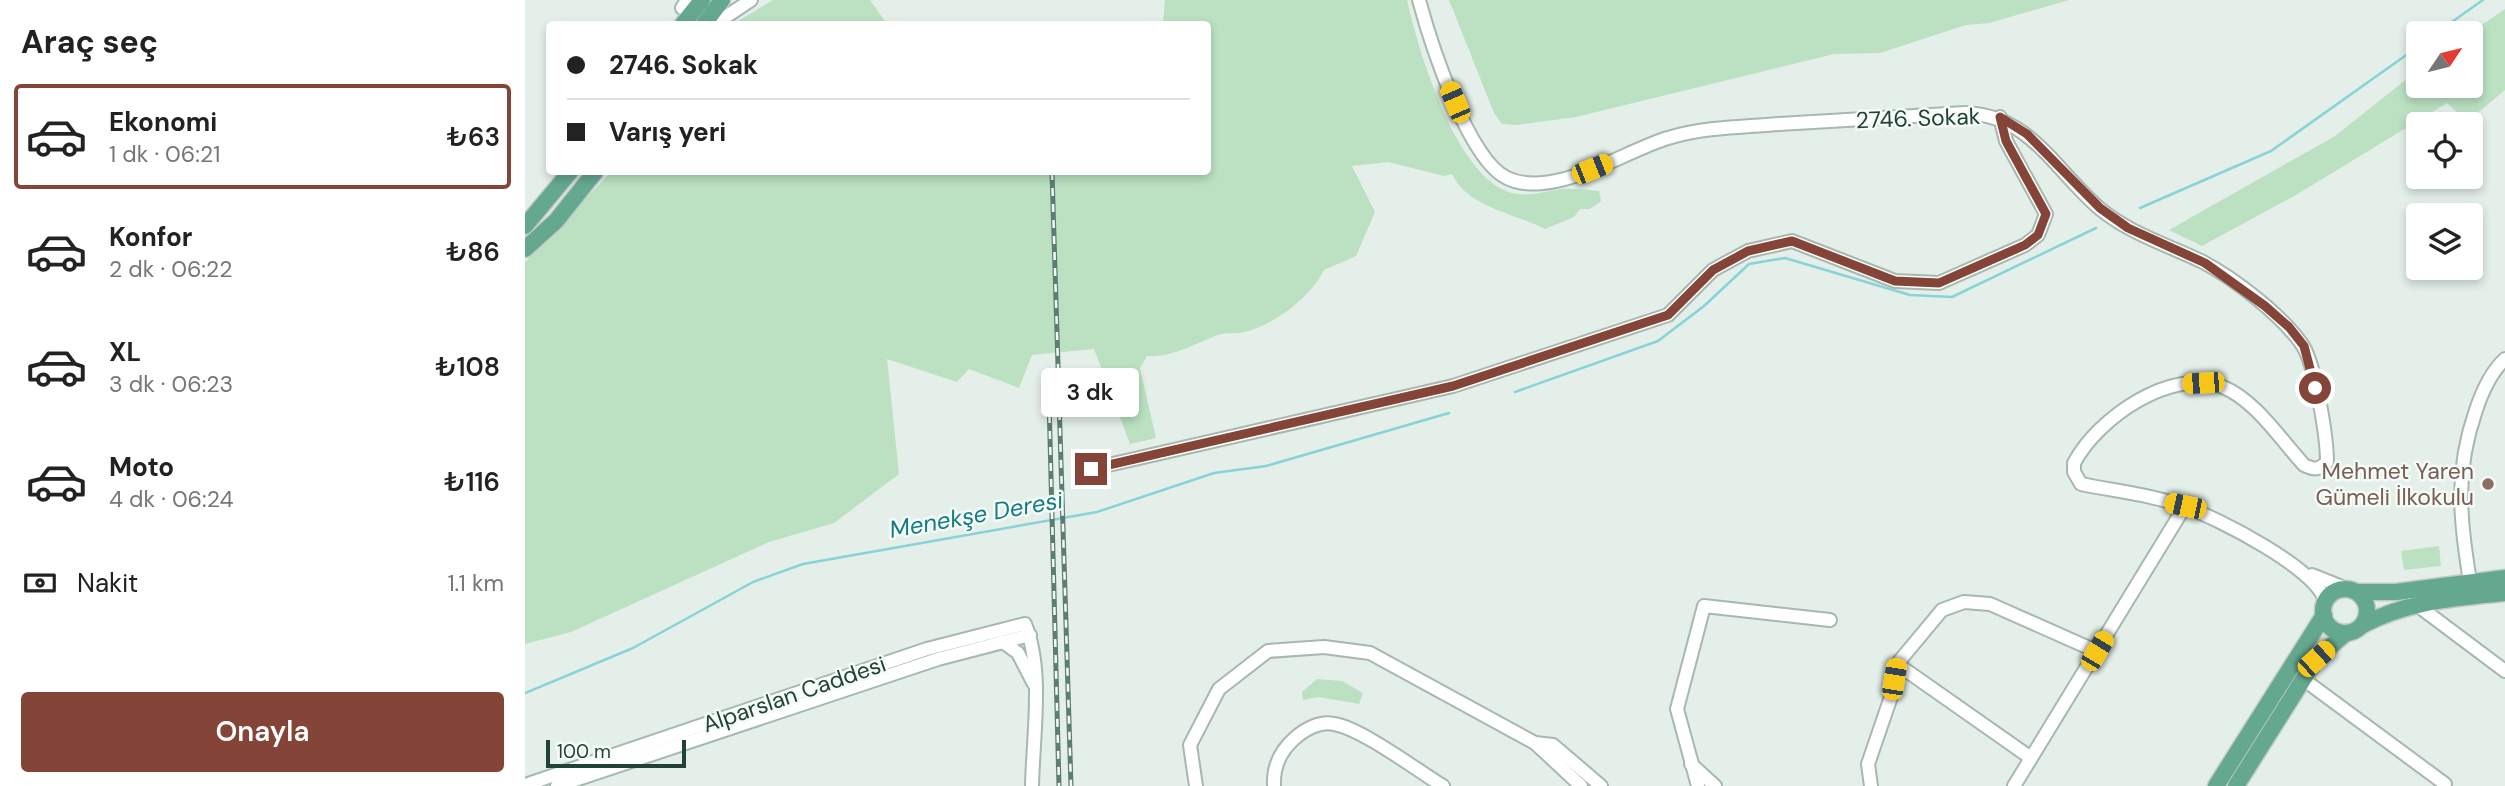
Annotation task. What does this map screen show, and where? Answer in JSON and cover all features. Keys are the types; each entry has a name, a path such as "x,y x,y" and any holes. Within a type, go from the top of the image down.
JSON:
{"main road":[{"path":"684,11 702,0"},
{"path":"706,21 722,0"},
{"path":"525,226 531,211 567,175"},
{"path":"525,249 556,221 593,175"},
{"path":"2236,786 2316,659 2346,633 2381,615 2505,578"},
{"path":"2216,786 2325,609 2332,593 2352,590 2396,592 2471,589 2505,593"},
{"path":"2352,590 2367,607 2363,625"},
{"path":"2325,609 2332,628 2346,633"}],"street":[{"path":"720,21 751,0"},
{"name":"2746. Sokak","path":"1419,0 1439,64 1470,132 1497,171 1517,182 1551,182 1592,169 1665,139 1705,130 1965,113 2000,117 2027,134 2100,208 2128,228 2205,263 2265,306 2289,327 2304,346 2327,443 2327,462 2321,468 2304,465 2238,396 2222,387 2203,383 2162,390 2136,403 2093,436 2074,463 2074,472 2081,484 2185,506 2220,521 2305,573"},
{"path":"1091,469 1474,379 1668,315 1713,270 1748,251 1792,241 1895,281 1939,283 2025,245 2044,225 2046,214 2006,141 2000,117"},
{"path":"2471,589 2459,485 2465,443 2481,395 2497,366 2505,359"},
{"path":"2014,786 2185,506"},
{"path":"2305,573 2352,590"},
{"path":"2305,573 2319,586 2325,609"},
{"path":"2396,592 2418,605 2505,671"},
{"path":"1871,786 1868,764 1892,694 1897,664 1942,610 1964,602 1990,604 2097,651"},
{"path":"1698,786 1677,709 1705,606 1830,620"},
{"path":"1028,629 1036,668 1032,786"},
{"name":"Alparslan Caddesi","path":"557,786 938,659 1003,642 1028,629"},
{"name":"Alparslan Caddesi","path":"525,785 927,649 1028,629"},
{"path":"1003,642 1018,653 1034,684"},
{"path":"1196,786 1190,745 1219,689 1268,651 1324,648 1370,653 1535,743 1581,786"},
{"path":"1897,664 2031,758"},
{"path":"2303,679 2445,785"},
{"path":"1274,786 1277,762 1287,745 1300,734 1324,723 1346,727 1443,786"},
{"path":"1535,743 1553,746 1601,786"},
{"path":"1691,764 1715,786"}],"green space":[{"path":"773,0 870,0 885,21 738,21"},
{"path":"1165,0 1407,0 1431,81 1444,113 1459,143 1477,168 1496,186 1518,194 1580,189 1599,191 1601,201 1590,209 1580,209 1574,217 1545,229 1480,202 1459,185 1452,174 1444,176 1388,162 1352,166 1375,212 1356,256 1324,270 1301,300 1268,323 1245,332 1218,335 1175,352 1147,356 1140,368 1156,438 1130,444 1094,349 1032,355 1019,388 969,369 957,382 887,359 899,474 834,523 769,542 571,632 525,644 525,262 608,175 1211,175 1211,21 1163,21"},
{"path":"1449,0 2069,0 1989,23 1966,25 1880,53 1834,54 1576,117 1517,125 1502,124 1494,113"},
{"path":"2505,9 2505,90 2479,112 2456,112 2447,103 2432,112 2406,112 2406,128 2296,195 2202,246 2169,230 2335,136 2406,80 2406,98 2483,98 2483,24"},
{"path":"2439,546 2441,566 2404,570 2401,551"},
{"path":"1317,679 1342,681 1363,693 1359,704 1319,697 1303,700 1302,692"}],"waterway":[{"name":"Menekşe Deresi","path":"2453,21 2483,0"},
{"name":"Menekşe Deresi","path":"2140,208 2271,151 2406,55"},
{"name":"Menekşe Deresi","path":"1515,392 1658,341 1704,306 1749,264 1785,258 1910,295 1952,297 2096,228"},
{"name":"Menekşe Deresi","path":"525,693 633,648 753,582 803,564 1097,512 1214,473 1266,466 1449,413"}],"railway":[{"path":"1052,175 1071,786"},
{"path":"1049,399 1059,786"}],"place":[{"name":"Mehmet Yaren Gümeli İlkokulu","path":"2488,484"}],"route":[{"path":"1091,469 1453,386 1484,376 1668,315 1713,270 1748,251 1792,241 1895,281 1939,283 2025,245 2038,235 2044,225 2046,214 2006,141 2000,117 2027,134 2100,208 2128,228 2205,263 2265,306 2289,327 2304,346 2315,388"}]}
